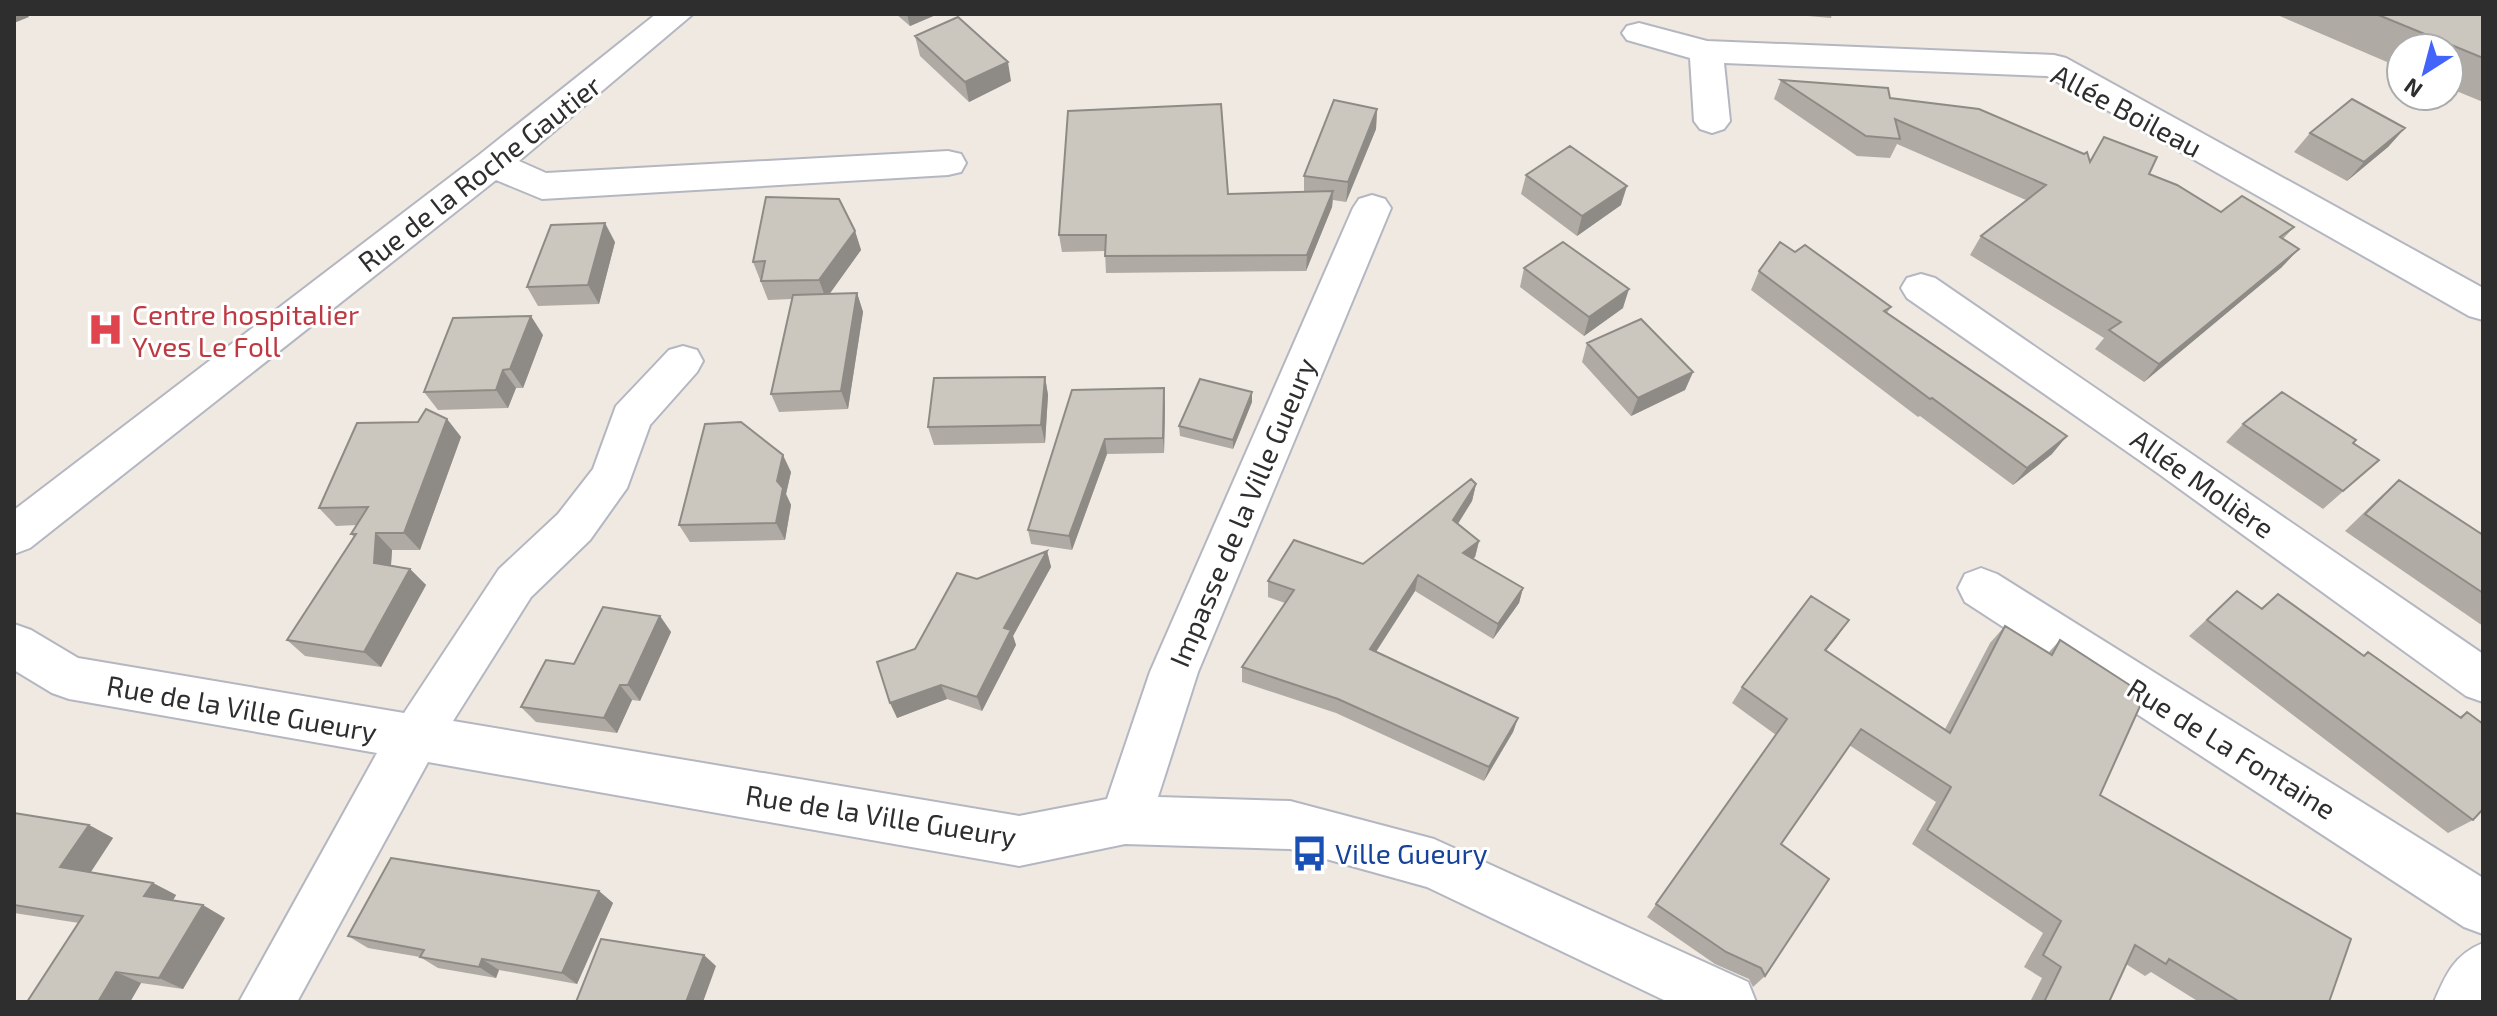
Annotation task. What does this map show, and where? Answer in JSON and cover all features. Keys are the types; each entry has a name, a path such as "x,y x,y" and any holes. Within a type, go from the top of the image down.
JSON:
{"street":[{"name":"Rue de la Roche Gautier","path":"14,535 492,164 677,14"},
{"name":"Allée Boileau","path":"1639,33 1706,52 2054,66 2483,306"},
{"path":"1706,52 1712,121"},
{"path":"492,164 542,186 948,163"},
{"name":"Impasse de la Ville Gueury","path":"1125,820 1174,672 1372,208"},
{"name":"Allée Molière","path":"1921,288 2483,681"},
{"path":"267,1002 416,737 515,583 574,527 612,476 631,418 683,361"},
{"name":"Rue de La Fontaine","path":"1981,588 2483,908"},
{"name":"Rue de la Ville Gueury","path":"14,645 69,678 1019,841 1125,820 1290,825 1434,864 1728,1002"},
{"path":"2462,1002 2483,970"}],"building":[{"path":"2376,14 2483,14 2483,58 2465,51 2465,32 2420,32"},
{"path":"958,17 1008,62 965,82 915,36"},
{"path":"1781,80 1888,88 1890,98 1979,109 2084,154 2087,152 2090,162 2104,137 2157,157 2149,174 2177,185 2221,212 2242,196 2294,227 2280,237 2299,249 2159,364 2109,330 2121,322 1981,236 2046,185 1895,119 1900,139 1866,136"},
{"path":"2352,99 2405,128 2364,162 2310,133"},
{"path":"1334,100 1377,109 1348,182 1304,176"},
{"path":"1221,104 1228,194 1333,191 1307,255 1105,256 1106,235 1059,235 1068,111"},
{"path":"1570,146 1627,186 1582,216 1526,175"},
{"path":"766,197 839,199 855,231 819,280 761,281 765,261 753,262"},
{"path":"605,223 588,285 527,287 551,225"},
{"path":"1563,242 1629,289 1589,317 1524,268"},
{"path":"1780,242 1795,252 1805,245 1891,307 1884,311 2067,436 2027,468 1759,271"},
{"path":"857,293 841,391 771,394 793,295"},
{"path":"531,316 510,369 503,370 496,390 424,392 453,318"},
{"path":"1641,319 1693,372 1638,398 1587,343"},
{"path":"1045,377 1041,425 928,427 934,378"},
{"path":"1200,379 1252,392 1233,440 1179,426"},
{"path":"1164,388 1163,438 1105,439 1069,536 1028,530 1072,390"},
{"path":"2282,392 2356,440 2353,443 2379,460 2343,491 2243,424"},
{"path":"426,409 447,419 404,533 376,533 374,563 410,569 364,652 287,640 356,534 351,534 368,507 319,508 357,423 418,422"},
{"path":"741,422 783,455 777,481 783,488 776,523 679,525 705,424"},
{"path":"1471,479 1476,484 1453,520 1479,541 1463,553 1523,588 1498,624 1418,575 1370,649 1518,718 1489,767 1338,699 1242,667 1294,590 1268,581 1294,540 1363,564"},
{"path":"2399,480 2483,535 2483,593 2365,514"},
{"path":"1047,551 1004,628 1011,630 977,697 941,685 890,703 877,662 915,649 957,573 977,579"},
{"path":"2237,591 2262,609 2278,594 2364,656 2368,652 2461,718 2467,712 2483,724 2483,809 2473,820 2207,620"},
{"path":"1811,596 1849,620 1825,650 1950,733 2005,626 2052,655 2060,640 2145,695 2100,795 2351,939 2329,1002 2240,1002 2169,959 2166,964 2135,945 2109,1002 2044,1002 2061,967 2043,955 2061,921 1927,830 1951,787 1861,729 1781,844 1829,879 1765,976 1761,968 1726,952 1656,904 1787,719 1742,687"},
{"path":"603,607 660,616 628,685 620,685 604,718 521,707 546,660 574,664"},
{"path":"14,813 89,825 60,867 153,883 144,896 203,905 159,978 116,972 98,1002 27,1002 83,916 14,905"},
{"path":"391,858 599,891 562,973 482,959 479,967 420,957 424,950 348,936"},
{"path":"601,939 704,955 686,1002 576,1002"}],"place":[{"name":"Centre hospitalier Yves Le Foll","path":"106,330"},
{"name":"Ville Gueury","path":"1309,853"}]}
